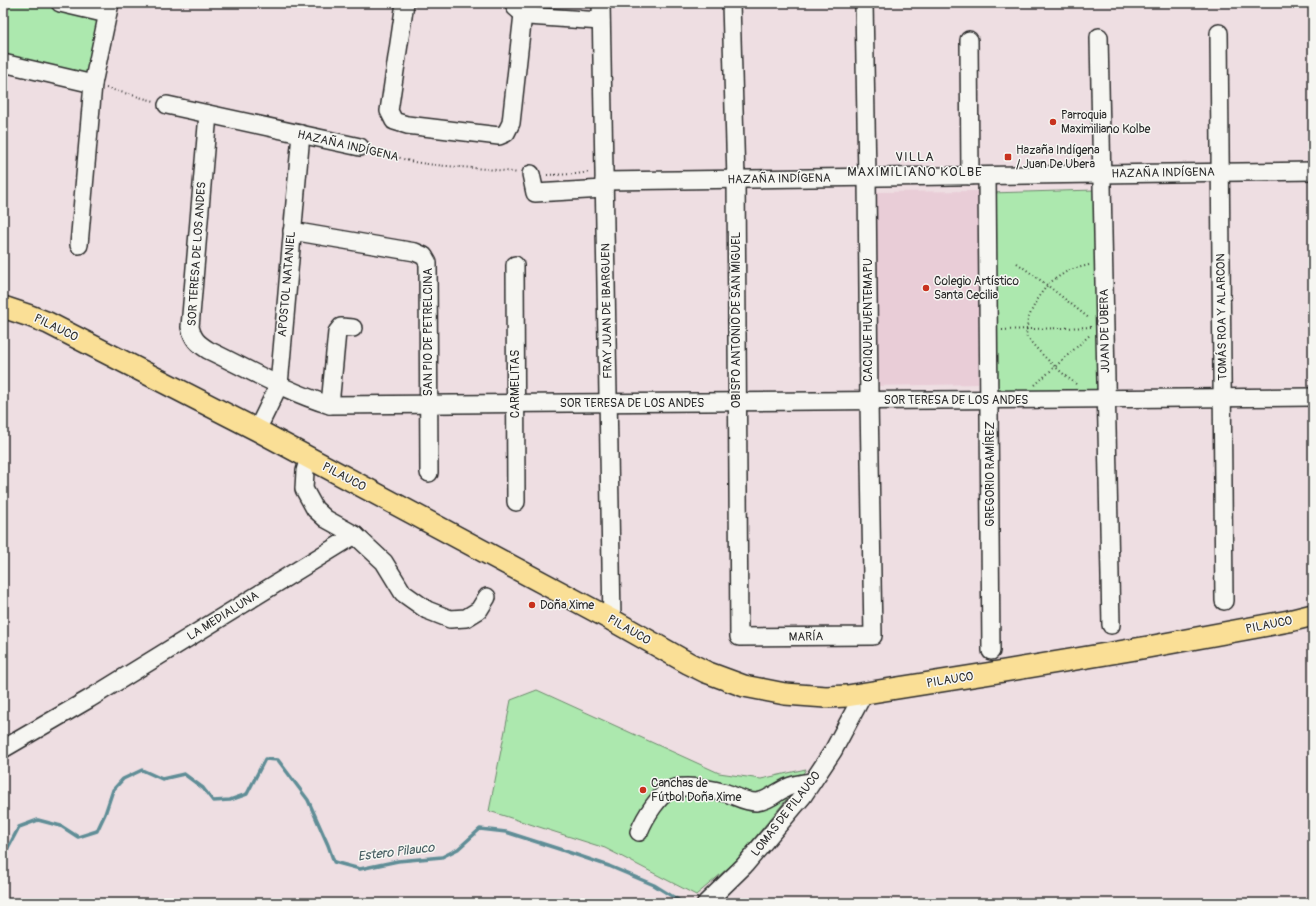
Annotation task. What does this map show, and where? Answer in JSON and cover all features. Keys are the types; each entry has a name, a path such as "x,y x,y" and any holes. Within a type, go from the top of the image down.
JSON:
{"main road":[{"name":"PILAUCO","path":"3,307 48,324 257,430 612,620 688,663 725,680 764,691 826,697 864,693 1148,647 1289,621 1313,614"}],"street":[{"path":"60,3 109,9 93,84 79,245"},
{"path":"405,3 389,111 394,121 407,126 499,136 506,133 511,122 519,10 528,16 539,10 601,21"},
{"name":"FRAY JUAN DE IBARGUEN","path":"601,3 612,620"},
{"name":"OBISPO ANTONIO DE SAN MIGUEL","path":"731,3 736,180 739,638"},
{"name":"CACIQUE HUENTEMAPU","path":"864,3 867,178 868,401 873,636"},
{"name":"TOMÁS ROA Y ALARCON","path":"1219,33 1224,601"},
{"name":"JUAN DE UBERA","path":"1099,37 1111,625"},
{"path":"968,40 970,176"},
{"path":"3,63 93,84"},
{"name":"HAZAÑA INDÍGENA","path":"167,105 360,147"},
{"name":"SOR TERESA DE LOS ANDES","path":"208,114 190,327 192,336 198,343 279,385 312,400 330,405 1313,397"},
{"name":"APOSTOL NATANIEL","path":"257,430 279,385 301,134"},
{"name":"HAZAÑA INDÍGENA","path":"531,174 535,193 604,179 736,180 1313,171"},
{"name":"GREGORIO RAMÍREZ","path":"987,176 991,652"},
{"name":"SAN PIO DE PETRELCINA","path":"292,231 415,252 424,256 428,263 429,473"},
{"name":"CARMELITAS","path":"515,265 516,502"},
{"path":"330,405 337,332 341,327 353,328"},
{"path":"309,458 305,471 304,488 315,509 326,520 355,535 384,562 403,593 427,610 450,619 466,618 479,610 487,597"},
{"name":"LA MEDIALUNA","path":"3,749 89,699 355,535"},
{"name":"MARÍA","path":"739,638 873,636"},
{"name":"LOMAS DE PILAUCO","path":"706,903 744,866 803,796 833,751 864,693"},
{"path":"639,832 649,811 674,788 689,787 710,790 754,802 766,800 794,785 812,782"}],"path":[{"path":"93,84 167,105"},
{"name":"HAZAÑA INDÍGENA","path":"360,147 387,153 414,162 531,174 553,175 589,172 604,179"},
{"path":"1082,388 1037,350 1026,336 1028,319 1036,299 1047,285 1069,270 1104,261"},
{"path":"1017,263 1093,322"},
{"path":"988,330 1092,327"},
{"path":"1018,400 1094,332"}],"shaded area":[{"name":"Colegio Artístico Santa Cecilia","path":"978,191 978,384 874,386 875,192"}],"green space":[{"path":"3,3 39,3 115,20 101,78 3,55"},
{"path":"1095,190 1099,393 993,395 990,193"},
{"name":"Canchas de Fútbol Doña Xime","path":"537,690 719,773 761,779 806,769 786,800 734,863 696,895 605,848 489,811 511,700"}],"waterway":[{"name":"Estero Pilauco","path":"3,857 19,827 38,820 61,826 78,837 97,831 105,814 113,790 123,779 142,770 162,779 184,774 203,788 213,801 230,800 247,794 265,759 278,760 308,800 334,862 360,869 398,861 442,857 458,849 480,829 506,832 609,866 654,885 683,903"}],"place":[{"name":"Parroquia Maximiliano Kolbe","path":"1053,122"},
{"name":"Hazaña Indígena / Juan De Ubera","path":"1008,157"},
{"name":"Colegio Artístico Santa Cecilia","path":"926,288"},
{"name":"Doña Xime","path":"532,605"},
{"name":"Canchas de Fútbol Doña Xime","path":"643,790"}],"district":[{"name":"VILLA MAXIMILIANO KOLBE","path":"915,164"}]}
